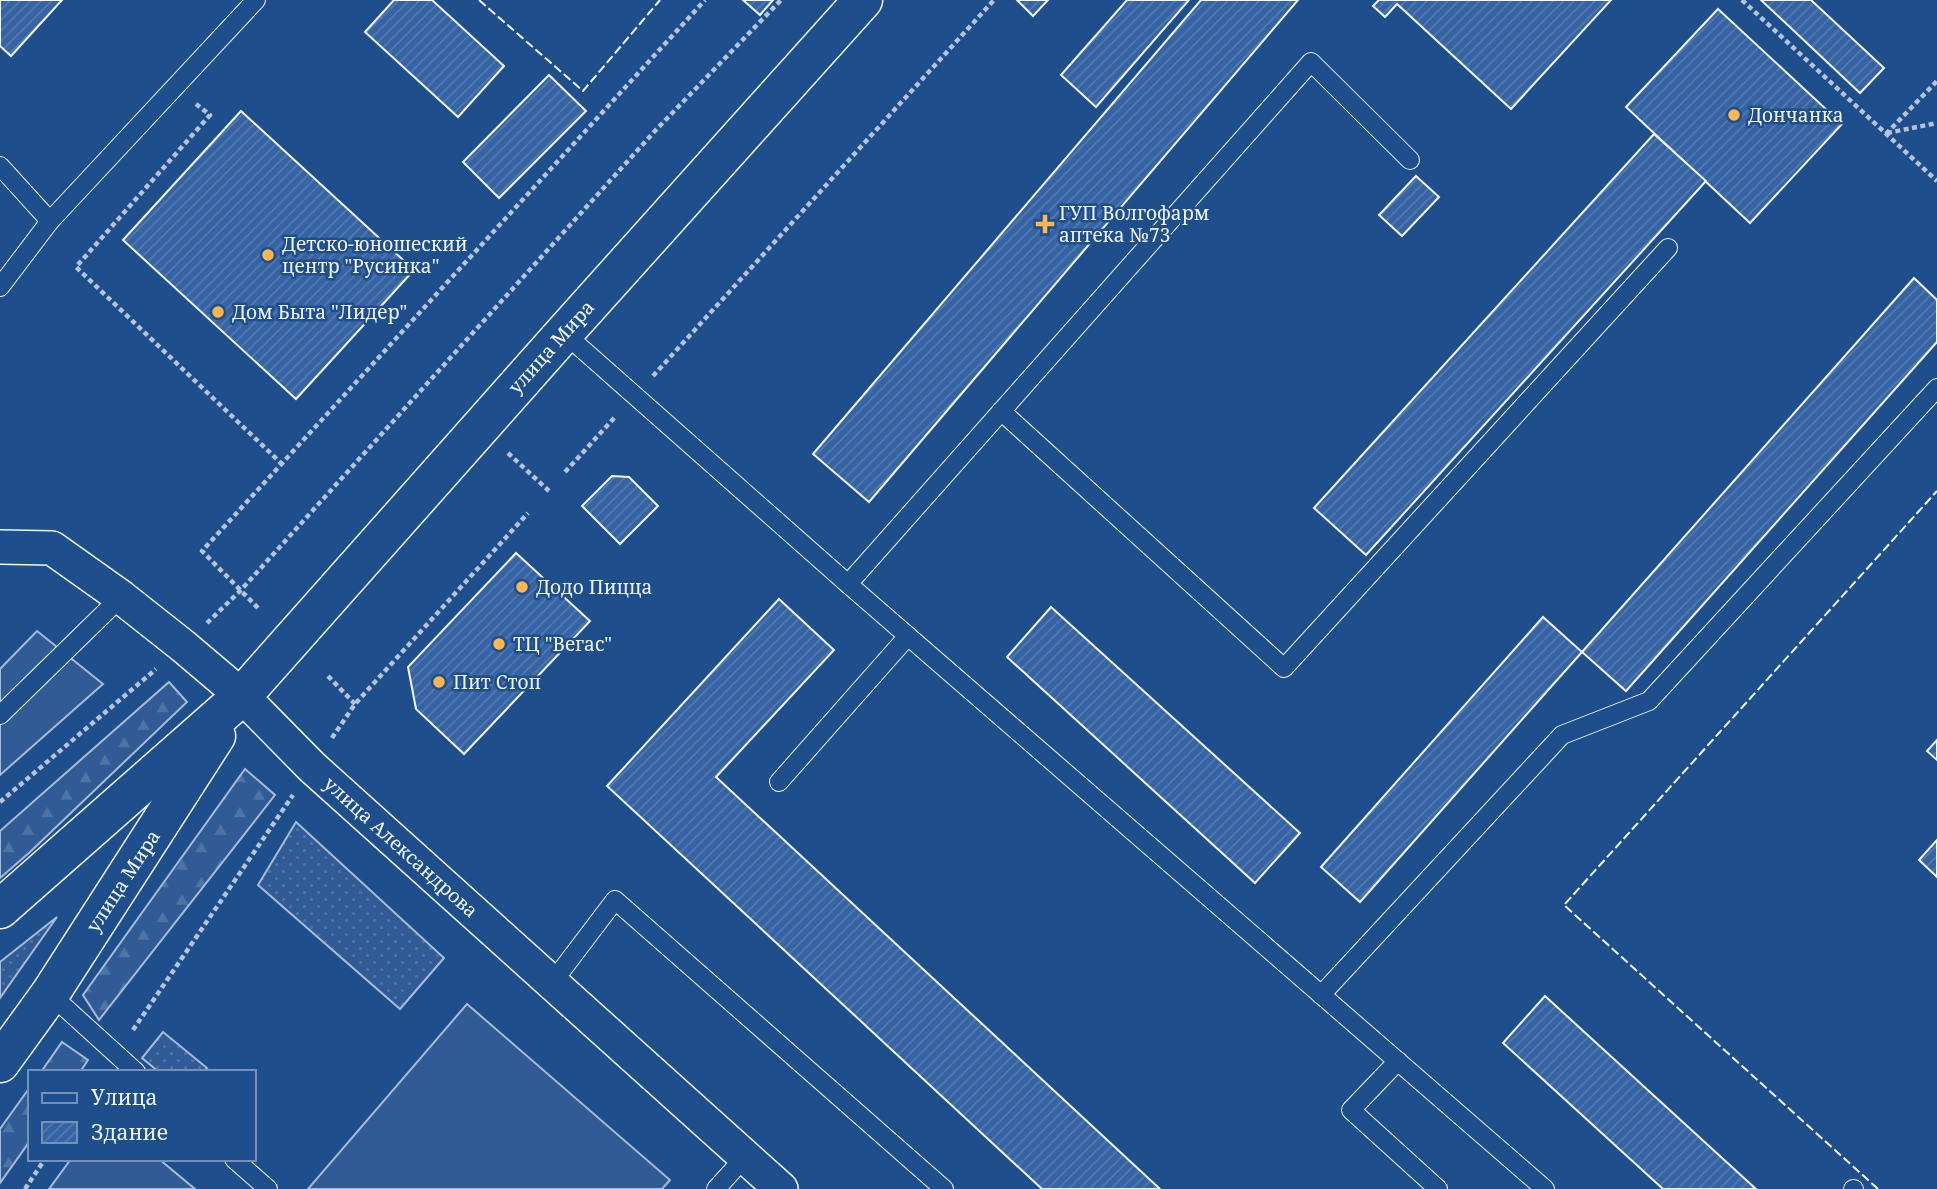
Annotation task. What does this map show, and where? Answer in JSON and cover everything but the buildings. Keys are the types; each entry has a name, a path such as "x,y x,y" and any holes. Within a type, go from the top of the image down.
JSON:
{"street":[{"name":"улица Мира","path":"0,909 242,696 480,426 863,0"},
{"name":"улица Александрова","path":"0,547 52,548 183,646 242,696 312,767 781,1189"},
{"name":"улица Мира","path":"0,1063 50,994 242,696"}],"lane":[{"path":"0,287 50,221 256,0"},
{"path":"848,584 1311,62 1410,160"},
{"path":"0,166 50,221"},
{"path":"1001,411 1284,668 1668,248"},
{"path":"564,333 848,584 1545,1189"},
{"path":"1321,995 1562,735 1649,701 1937,388"},
{"path":"0,715 121,597"},
{"path":"779,782 908,636"},
{"path":"552,983 615,900 944,1189"},
{"path":"50,994 134,1070"},
{"path":"1398,1061 1351,1110 1438,1189"},
{"path":"716,1189 745,1157"},
{"path":"236,1161 268,1189"}],"path":[{"path":"258,608 202,551 705,0"},
{"path":"0,802 183,646 241,590 654,132 781,0"},
{"path":"565,472 994,0"},
{"path":"1742,0 1937,181"},
{"path":"1886,134 1937,81"},
{"path":"176,87 210,115 76,267 283,465"},
{"path":"1886,134 1937,123"},
{"path":"480,426 549,491"},
{"path":"328,676 355,704"},
{"path":"25,1189 44,1161"}],"green space":[{"path":"169,682 187,702 0,878 0,831"},
{"path":"245,769 275,795 99,1020 83,995"},
{"path":"296,822 444,958 400,1009 258,885"},
{"path":"57,917 0,998 0,962"},
{"path":"163,1032 207,1068 157,1070 142,1058"},
{"path":"62,1042 88,1060 81,1070 42,1070"},
{"path":"28,1090 28,1144 0,1183 0,1129"}],"shaded area":[{"path":"37,631 103,684 0,775 0,669"},
{"path":"467,1004 670,1180 662,1189 308,1189"},
{"path":"70,1161 161,1161 195,1189 49,1189"}],"fence":[{"path":"479,0 583,91 660,0"},
{"path":"1878,1189 1564,905 1937,491"}],"place":[{"name":"Дончанка","path":"1734,115"},
{"name":"ГУП Волгофарм аптека №73","path":"1045,224"},
{"name":"Детско-юношеский центр \"Русинка\"","path":"268,255"},
{"name":"Дом Быта \"Лидер\"","path":"218,312"},
{"name":"Додо Пицца","path":"522,587"},
{"name":"ТЦ \"Вегас\"","path":"499,644"},
{"name":"Пит Стоп","path":"439,682"}]}
